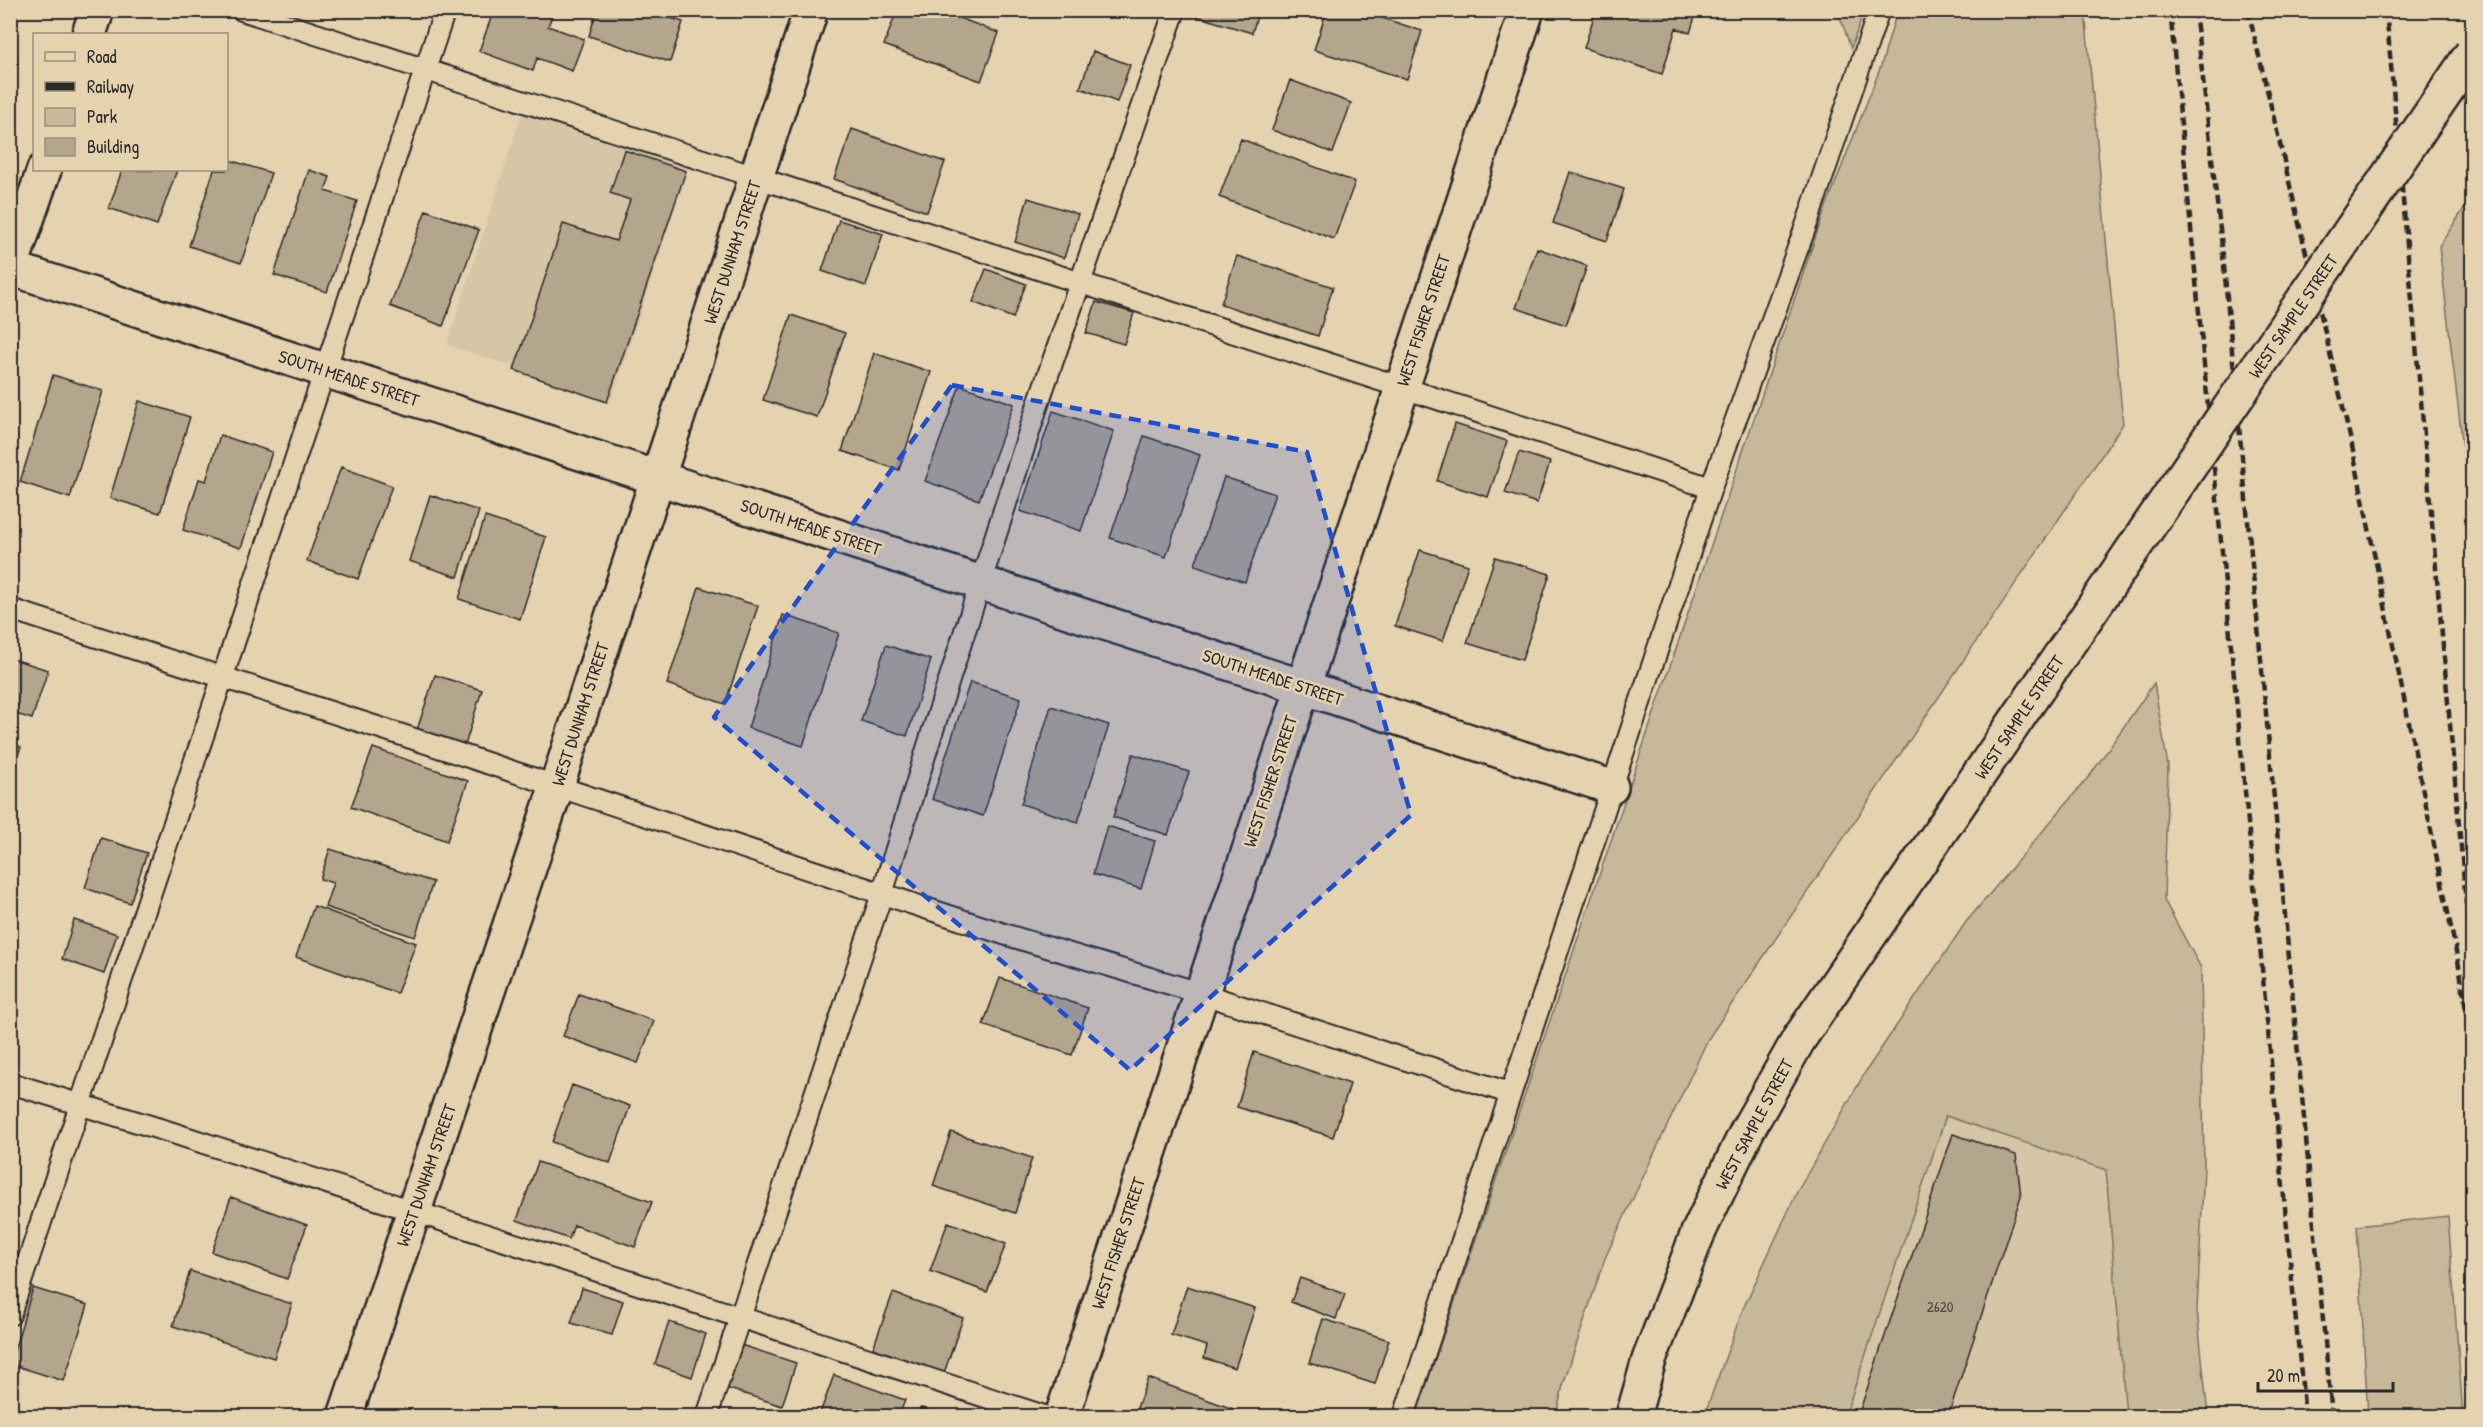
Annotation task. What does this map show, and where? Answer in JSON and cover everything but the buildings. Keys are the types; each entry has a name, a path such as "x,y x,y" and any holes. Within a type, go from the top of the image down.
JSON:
{"street":[{"path":"89,33 98,10"},
{"name":"WEST DUNHAM STREET","path":"345,1416 556,788 811,10"},
{"name":"WEST FISHER STREET","path":"1062,1416 1200,993 1527,10"},
{"name":"WEST SAMPLE STREET","path":"1633,1416 1649,1360 1698,1233 1748,1129 1799,1040 2472,53"},
{"path":"11,268 44,171"},
{"name":"SOUTH MEADE STREET","path":"11,268 1611,787"}],"lane":[{"path":"242,10 1711,488"},
{"path":"10,1315 445,10"},
{"path":"707,1416 882,894 1041,395 1082,283 1175,10"},
{"path":"1404,1416 1711,488 1807,224 1880,10"},
{"path":"10,609 1007,935 1200,993 1509,1093"},
{"path":"10,1083 173,1132 413,1213 740,1316 1044,1416"}],"highlighted area":[{"path":"952,385 1307,452 1411,815 1130,1070 714,717"}],"shaded area":[{"path":"524,107 690,163 612,399 447,345"},
{"path":"1946,1116 2106,1170 2126,1416 1845,1416"}],"green space":[{"path":"1838,11 1864,11 1851,48"},
{"path":"1897,11 2085,11 2123,424 1708,1039 1605,1258 1563,1385 1556,1416 1416,1416 1824,212 1881,66"},
{"path":"2472,197 2472,524 2439,246"},
{"path":"2154,683 2168,766 2164,900 2201,968 2204,1167 2197,1310 2208,1416 2126,1416 2106,1170 1946,1116 1845,1416 1704,1416 1743,1309 1797,1192 1866,1071 1966,922 2091,774"},
{"path":"2448,1216 2463,1416 2368,1416 2357,1226"}],"railway":[{"path":"2170,10 2305,1416"},
{"path":"2195,10 2223,255 2332,1416"},
{"path":"2248,10 2351,441 2460,971 2472,1049"},
{"path":"2386,10 2472,970"}]}
